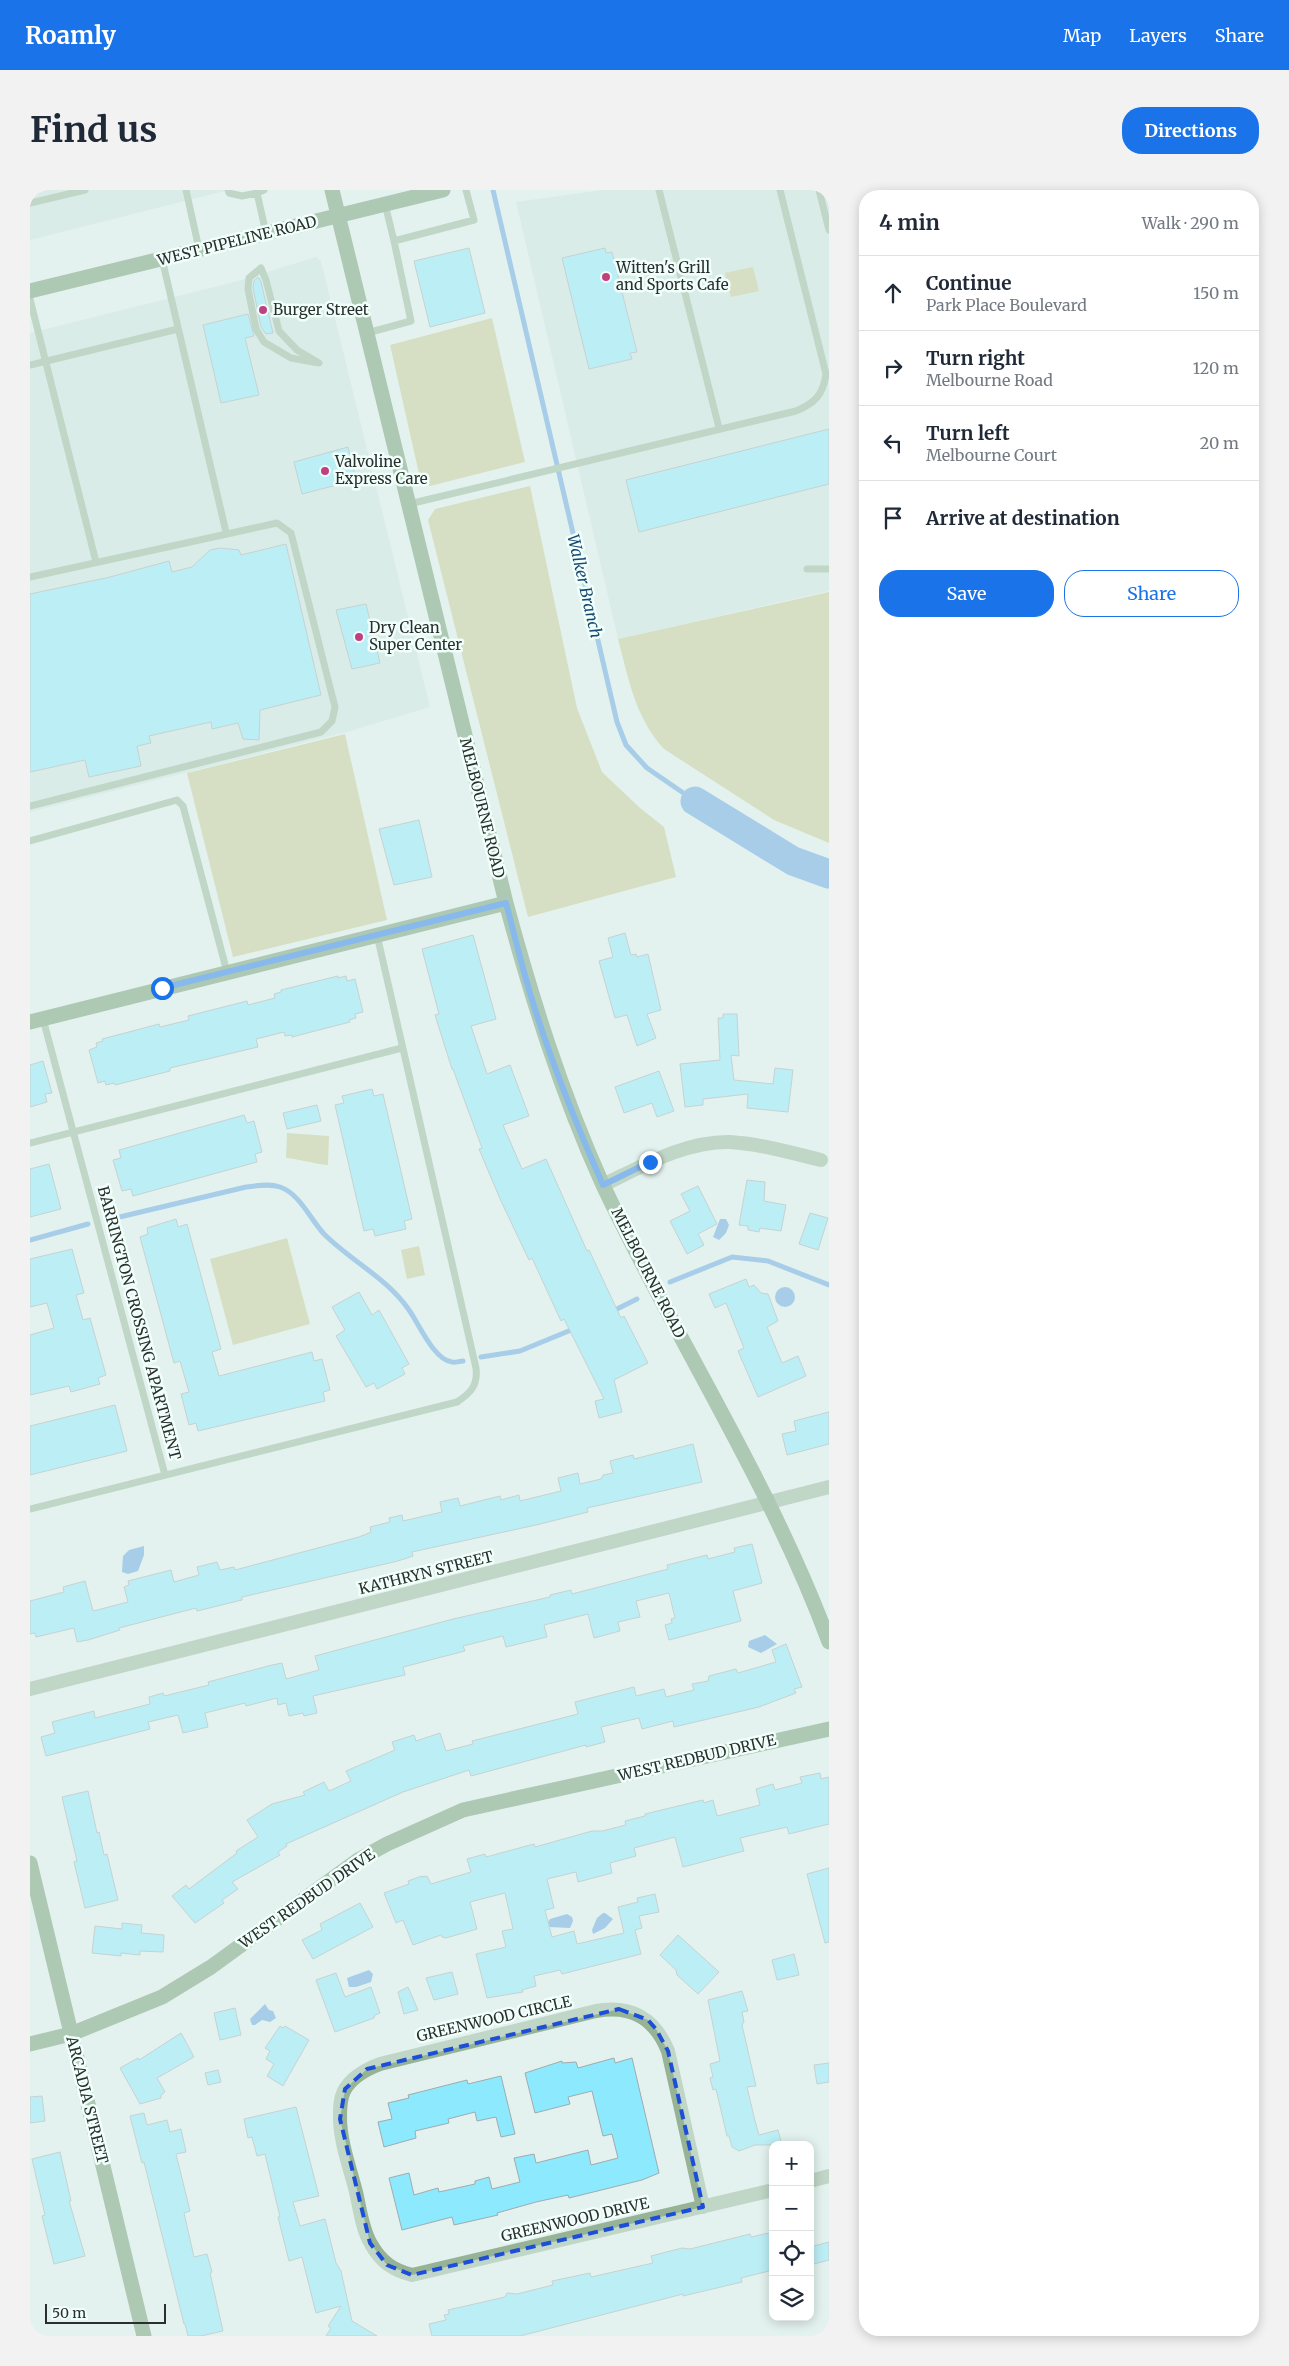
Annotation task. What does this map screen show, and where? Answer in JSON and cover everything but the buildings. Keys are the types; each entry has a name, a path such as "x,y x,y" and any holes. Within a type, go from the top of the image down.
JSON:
{"street":[{"name":"MELBOURNE ROAD","path":"332,190 407,504 506,903 534,1006 553,1062 577,1126 603,1185 767,1502 818,1612 829,1642"},
{"name":"WEST PIPELINE ROAD","path":"30,291 440,190"},
{"path":"37,1020 506,903"},
{"path":"603,1185 672,1153 710,1144 749,1145 822,1160"},
{"name":"KATHRYN STREET","path":"30,1689 829,1487"},
{"name":"WEST REDBUD DRIVE","path":"30,2044 71,2034 162,1997 211,1968 358,1860 387,1844 463,1810 829,1729"},
{"name":"ARCADIA STREET","path":"30,1863 144,2336"},
{"name":"GREENWOOD CIRCLE","path":"387,2265 375,2250 366,2233 344,2146 340,2119 340,2105 344,2089 354,2078 367,2069 380,2064 596,2012 619,2009 636,2014 648,2020 663,2039 703,2207"},
{"path":"814,2180 829,2176"},
{"name":"GREENWOOD DRIVE","path":"387,2265 396,2271 412,2275 769,2191"}],"lane":[{"path":"30,203 85,190"},
{"path":"186,190 200,250"},
{"path":"228,190 229,193 261,192 266,233"},
{"path":"394,241 474,220 466,190"},
{"path":"660,190 719,428"},
{"path":"407,504 796,410 816,400 824,388 827,370 780,190"},
{"path":"819,190 829,230"},
{"path":"366,333 411,322 385,204"},
{"path":"162,259 226,532"},
{"path":"261,268 266,280 279,331 297,350 319,362 291,358 264,342 256,328 248,289 249,278 261,268"},
{"path":"30,299 96,562"},
{"path":"30,365 178,329"},
{"path":"30,577 226,532 277,523 291,533 335,707 332,721 321,732 30,806"},
{"path":"807,569 829,569"},
{"path":"30,841 177,800 183,806 227,972"},
{"path":"165,1475 458,1402 474,1387 477,1378 476,1368 377,935"},
{"name":"BARRINGTON CROSSING APARTMENT","path":"30,1509 165,1475 73,1131 37,1020"},
{"path":"30,1143 402,1048"}],"highlighted area":[{"path":"619,2009 648,2020 656,2029 668,2051 703,2207 412,2275 387,2265 370,2243 340,2119 345,2089 367,2069"}],"shaded area":[{"path":"30,190 229,190 30,240"},
{"path":"603,190 829,190 829,591 618,639 516,202"},
{"path":"316,257 321,261 430,707 350,731 30,812 30,333 238,281"}],"green space":[{"path":"753,267 759,291 731,297 725,273"},
{"path":"492,318 525,462 430,486 420,478 390,345"},
{"path":"530,486 577,708 602,772 640,808 664,827 676,877 528,917 428,520 435,509"},
{"path":"829,592 829,843 774,820 664,749 646,724 634,697 618,639"},
{"path":"345,734 387,920 233,957 187,773"},
{"path":"287,1133 329,1136 328,1165 286,1158"},
{"path":"287,1238 310,1324 233,1345 210,1259"},
{"path":"419,1246 425,1275 407,1279 401,1250"}],"water":[{"path":"720,1219 726,1219 729,1225 726,1233 719,1240 713,1237"},
{"path":"785,1287 792,1290 795,1297 792,1304 785,1307 778,1304 775,1297 778,1290"},
{"path":"144,1546 144,1555 138,1571 128,1574 122,1572 123,1556 129,1550"},
{"path":"765,1635 777,1644 761,1653 748,1647 749,1641"},
{"path":"603,1913 613,1919 605,1928 593,1934 592,1930 597,1918"},
{"path":"567,1914 572,1917 573,1921 570,1928 549,1927 548,1922 550,1919"},
{"path":"369,1970 373,1974 371,1982 356,1987 349,1987 347,1978"},
{"path":"265,2004 269,2010 273,2011 276,2018 270,2022 262,2020 252,2025 250,2019"}],"waterway":[{"name":"Walker Branch","path":"493,190 617,722 626,745 647,768 695,801"},
{"name":"Walker Branch","path":"695,801 793,861 829,874"},
{"path":"107,1220 246,1187 267,1185 280,1187 287,1190 299,1201 324,1234 390,1288 409,1310 427,1340 439,1355 445,1360 452,1362 463,1361"},
{"path":"30,1240 88,1224"},
{"path":"670,1282 732,1257 768,1261 829,1285"},
{"path":"611,1312 637,1299"},
{"path":"481,1357 520,1351 576,1328"}],"place":[{"name":"Witten's Grill and Sports Cafe","path":"606,277"},
{"name":"Burger Street","path":"263,310"},
{"name":"Valvoline Express Care","path":"325,471"},
{"name":"Dry Clean Super Center","path":"359,637"}],"route":[{"path":"162,988 506,903 534,1006 553,1062 577,1126 603,1185 650,1162"}]}
